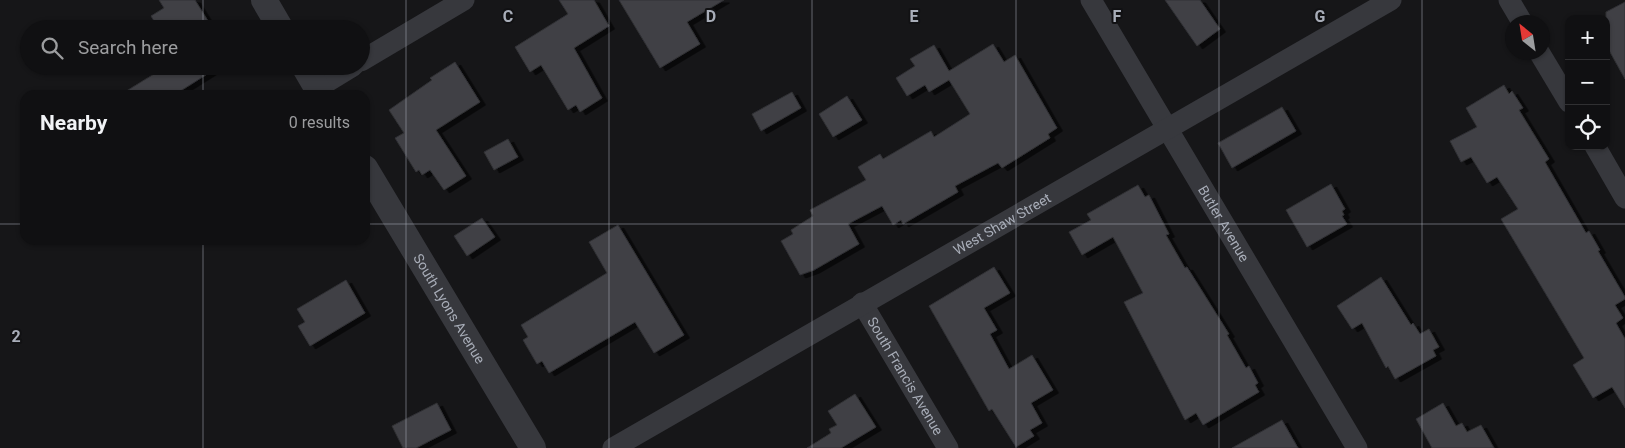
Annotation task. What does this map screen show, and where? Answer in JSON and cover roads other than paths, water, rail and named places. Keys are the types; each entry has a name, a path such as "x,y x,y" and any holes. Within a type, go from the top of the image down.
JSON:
{"street":[{"path":"264,0 276,20"},
{"path":"370,56 464,0"},
{"name":"Butler Avenue","path":"1091,0 1358,448"},
{"name":"West Shaw Street","path":"613,448 1391,0"},
{"path":"1508,0 1518,15"},
{"path":"1545,60 1565,95"},
{"path":"314,83 332,75"},
{"path":"1597,150 1625,198"},
{"name":"South Lyons Avenue","path":"370,176 533,448"},
{"name":"South Francis Avenue","path":"862,303 948,448"}]}
